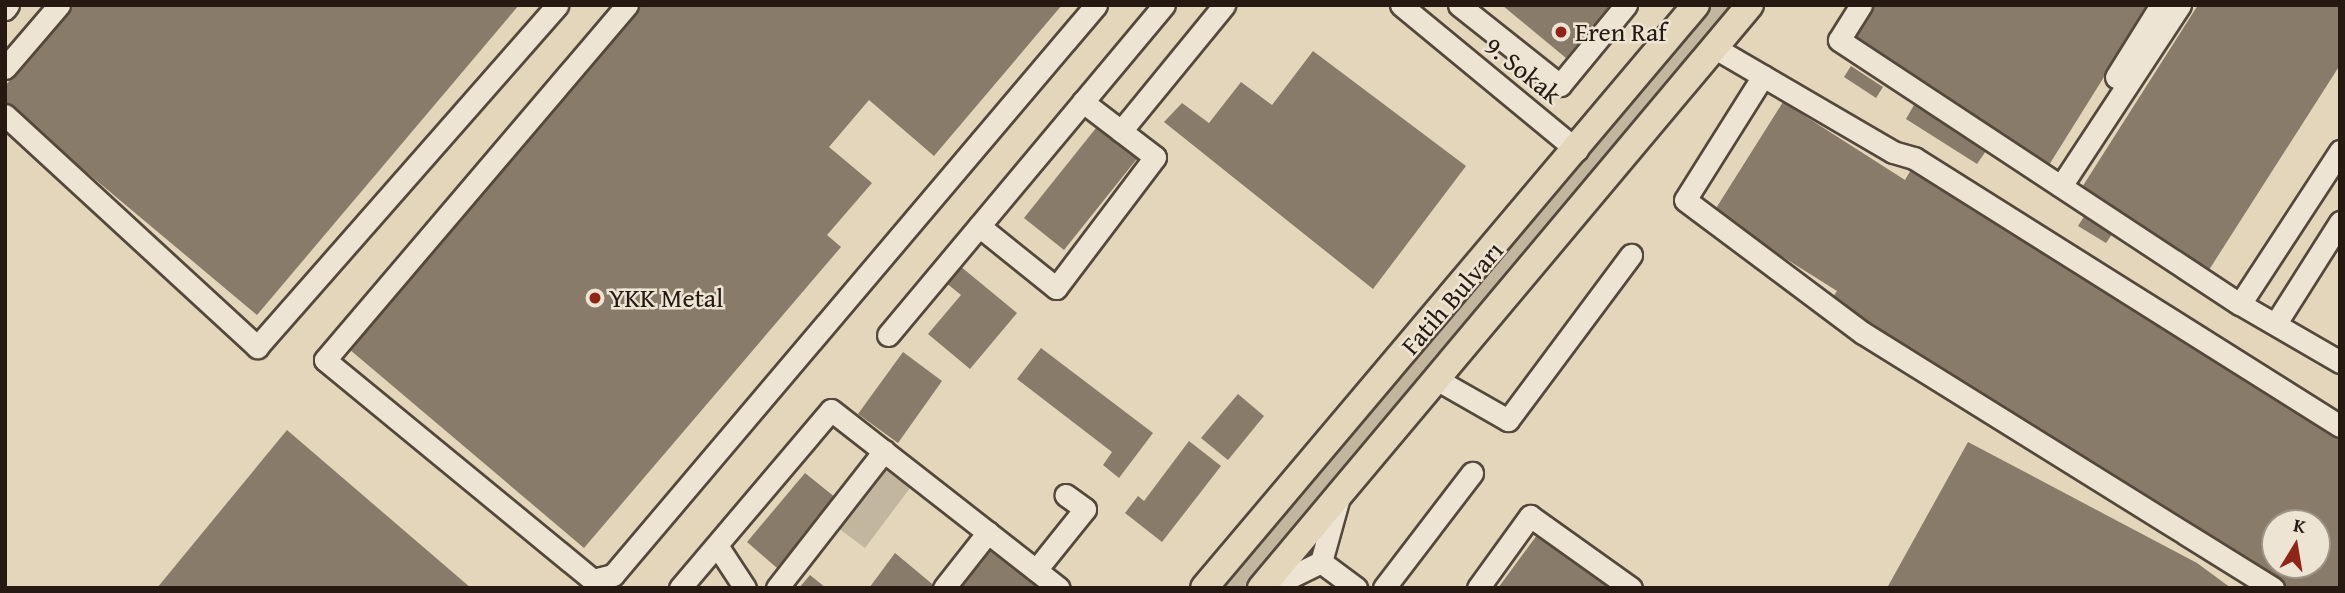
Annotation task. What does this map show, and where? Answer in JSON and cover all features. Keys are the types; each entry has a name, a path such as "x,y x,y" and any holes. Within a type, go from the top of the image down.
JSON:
{"main road":[{"name":"Fatih Bulvarı","path":"1204,588 1577,150 1696,5"},
{"name":"Fatih Bulvarı","path":"1261,588 1750,5"},
{"path":"1577,150 1594,168 1590,196"}],"street":[{"path":"5,68 59,5"},
{"path":"5,115 257,347 557,5"},
{"path":"627,5 325,360 593,580 613,575 1096,5"},
{"path":"888,335 1164,5"},
{"path":"1121,131 1224,5"},
{"name":"9. Sokak","path":"1401,5 1577,150"},
{"path":"1459,5 1560,85 1626,5"},
{"path":"1860,5 1839,40 2240,304 2340,362"},
{"path":"2056,183 2161,5"},
{"path":"2056,183 2180,5"},
{"path":"1715,48 1893,152 1914,158 2340,426"},
{"path":"1758,73 1685,200 1863,333 2273,588"},
{"path":"979,226 1056,288 1155,158 1083,102"},
{"path":"2240,304 2340,151"},
{"path":"2276,323 2340,222"},
{"path":"1436,379 1508,420 1631,255"},
{"path":"680,588 718,547 831,410 1059,588"},
{"path":"777,588 884,451"},
{"path":"1384,588 1472,473"},
{"path":"1268,588 1321,562 1340,493"},
{"path":"1036,570 1086,509 1066,495"},
{"path":"1478,588 1531,516 1631,588"},
{"path":"944,588 988,532"},
{"path":"718,547 745,588"},
{"path":"1321,562 1356,588"}],"shaded area":[{"path":"1708,5 1740,5 1251,588 1215,588"},
{"path":"879,465 910,488 865,548 834,525"}],"building":[{"path":"74,5 519,5 257,315 5,104 5,86"},
{"name":"YKK Metal","path":"642,5 1062,5 934,156 869,100 829,147 872,183 827,235 841,247 584,548 349,349"},
{"name":"Eren Raf","path":"1502,5 1610,5 1566,58"},
{"path":"1874,5 2149,5 2049,165 1851,41"},
{"path":"2198,5 2340,5 2340,65 2207,273 2079,192"},
{"path":"1313,51 1466,166 1373,289 1164,122 1182,103 1209,123 1241,82 1272,105"},
{"path":"1851,66 1883,87 1876,98 1844,77"},
{"path":"1783,102 1905,180 1912,168 2340,438 2340,588 2287,588 2273,579 2331,579 2331,509 2261,509 2261,572 1831,300 1837,291 1713,213"},
{"path":"1914,105 1986,151 1977,164 1906,119"},
{"path":"1100,123 1140,155 1064,250 1024,218"},
{"path":"2087,212 2115,230 2106,243 2078,226"},
{"path":"954,261 1017,313 970,369 928,334 961,295 940,278"},
{"path":"1041,348 1153,433 1119,478 1103,465 1112,452 1017,379"},
{"path":"903,352 942,381 898,443 858,414"},
{"path":"1238,394 1264,416 1228,460 1201,438"},
{"path":"287,430 471,588 157,588"},
{"path":"1189,441 1221,466 1162,542 1125,513 1138,496 1144,501"},
{"path":"1968,442 2197,563 2231,588 1887,588"},
{"path":"805,473 836,498 777,568 747,542"},
{"path":"1540,531 1618,588 1498,588"},
{"path":"989,550 1038,588 959,588"},
{"path":"895,553 937,588 869,588"},
{"path":"810,575 826,588 799,588"}],"place":[{"name":"Eren Raf","path":"1561,32"},
{"name":"YKK Metal","path":"595,298"}]}
